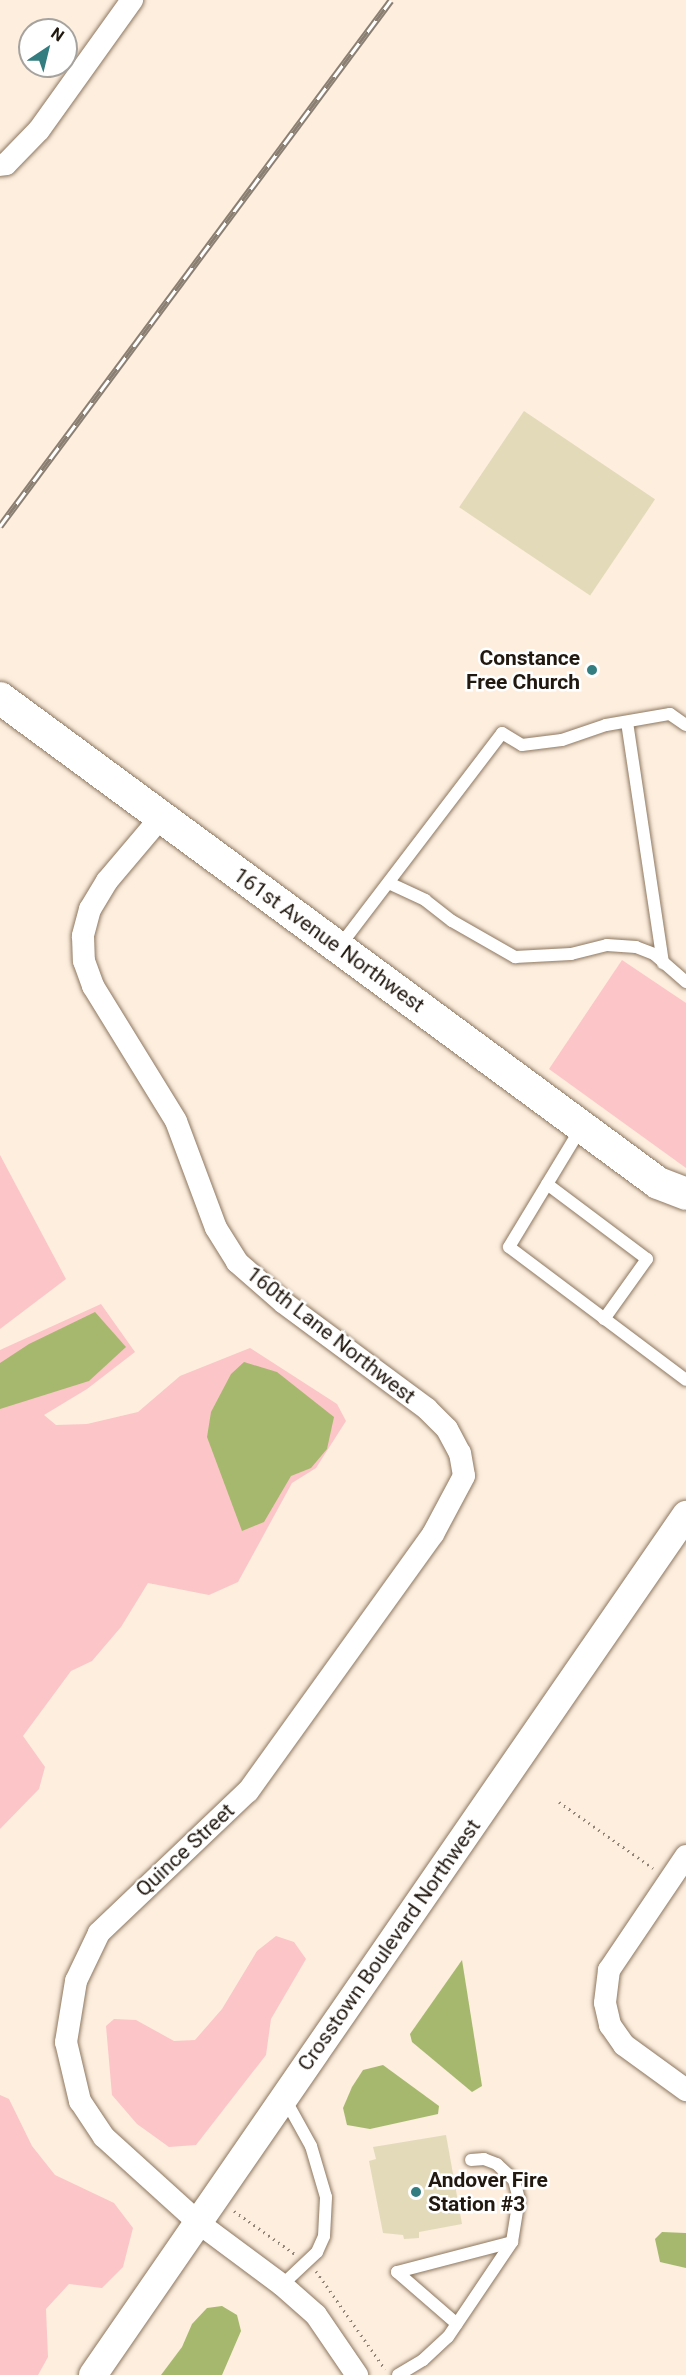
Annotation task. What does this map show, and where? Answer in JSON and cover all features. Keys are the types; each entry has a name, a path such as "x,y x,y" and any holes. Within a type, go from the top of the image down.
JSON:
{"main road":[{"name":"161st Avenue Northwest","path":"0,698 582,1127 672,1188 686,1217"}],"street":[{"path":"0,165 6,164 39,130 132,0"},
{"name":"160th Lane Northwest","path":"162,816 107,881 90,909 83,936 83,953 106,1013 176,1121 216,1228 237,1262 284,1304 427,1409 452,1437 460,1453 464,1476"},
{"name":"Quince Street","path":"357,2375 316,2315 282,2285 200,2224 104,2137 80,2101 66,2042 76,1981 99,1933 248,1791 298,1727 433,1534 464,1476"},
{"name":"Crosstown Boulevard Northwest","path":"93,2375 200,2224 282,2095 495,1796 686,1515"},
{"path":"686,1856 609,1970 605,2003 610,2025 624,2045 686,2090"}],"lane":[{"path":"338,948 391,884 502,733 522,744 562,740 627,722 670,714 686,725"},
{"path":"627,722 663,963"},
{"path":"391,884 425,900 452,921 515,957 571,954 607,945 636,947 654,954 686,982"},
{"path":"582,1127 508,1247 686,1380"},
{"path":"547,1184 647,1259 604,1319"},
{"path":"282,2095 311,2146 326,2197 324,2236 317,2252 282,2285"},
{"path":"399,2375 423,2360 457,2324 512,2242 519,2199 514,2180 497,2164 484,2159 471,2160"},
{"path":"457,2324 397,2272 512,2242"}],"path":[{"path":"559,1802 670,1880"}],"shaded area":[{"path":"622,960 686,1003 686,1168 549,1069"},
{"path":"0,1155 66,1279 0,1329"},
{"path":"101,1304 135,1352 87,1389 44,1415 56,1425 87,1424 138,1412 180,1376 250,1348 337,1404 346,1421 316,1468 292,1483 238,1582 209,1595 148,1583 121,1627 92,1661 71,1671 23,1736 45,1767 39,1789 0,1829 0,1350"},
{"path":"95,1312 126,1347 89,1381 0,1409 0,1363 29,1344"},
{"path":"244,1362 277,1372 334,1417 327,1449 311,1468 291,1476 264,1522 242,1531 207,1437 211,1412 231,1374"},
{"path":"276,1936 294,1942 306,1959 271,2019 266,2055 196,2145 169,2147 137,2124 112,2095 106,2026 114,2019 136,2020 174,2041 195,2040 222,2009 257,1951"},
{"path":"462,1960 482,2086 472,2092 412,2042 410,2034"},
{"path":"383,2065 439,2106 438,2114 370,2129 347,2125 343,2108 352,2087 363,2070"},
{"path":"0,2095 9,2099 32,2146 55,2175 114,2203 133,2228 123,2267 102,2288 69,2284 46,2309 48,2357 38,2375 0,2375"},
{"path":"662,2232 686,2233 686,2268 660,2262 655,2239"},
{"path":"222,2306 237,2315 241,2331 222,2375 161,2375 182,2347 192,2324 207,2308"}],"building":[{"path":"524,411 655,499 590,596 459,507"},
{"name":"Andover Fire Station #3","path":"446,2135 462,2224 419,2232 419,2238 404,2239 403,2235 383,2233 369,2161 376,2159 373,2147"}],"railway":[{"path":"0,526 391,0"}],"place":[{"name":"Constance Free Church","path":"592,670"},
{"name":"Andover Fire Station #3","path":"416,2192"}]}
